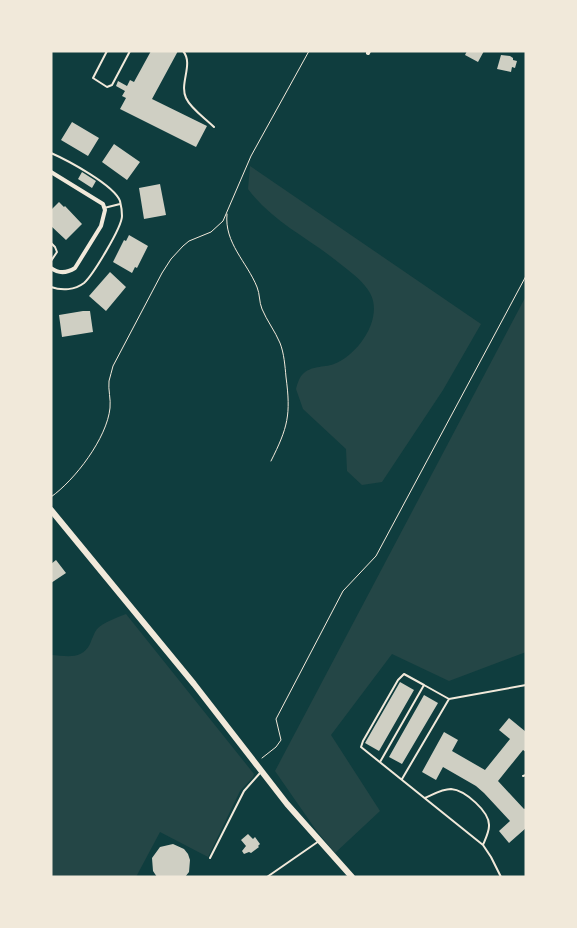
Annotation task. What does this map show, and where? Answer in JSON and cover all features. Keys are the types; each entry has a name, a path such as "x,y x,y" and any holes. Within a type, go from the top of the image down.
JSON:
{"main road":[{"path":"51,510 194,684 319,841 352,877"}],"street":[{"path":"51,172 103,204 105,210 101,226 75,268 68,272 56,272 51,268"}],"lane":[{"path":"107,51 93,78 107,87 112,85 130,51"},
{"path":"183,51 188,60 184,90 186,99 214,127"},
{"path":"51,153 92,175 112,190 120,200 122,216 120,226 84,283 72,289 56,289 51,287"},
{"path":"104,208 120,204"},
{"path":"51,243 57,252 51,261"},
{"path":"500,877 483,845 361,747 398,680 404,674 449,699 526,685"},
{"path":"380,762 424,685"},
{"path":"402,779 449,699"},
{"path":"210,858 244,791 262,771"},
{"path":"425,798 440,790 460,791 486,812 489,826 483,845"},
{"path":"267,877 319,841"}],"path":[{"path":"51,497 64,488 89,457 110,410 109,382 113,366 171,259 189,241 211,232 222,221 251,156 309,51"},
{"path":"227,211 226,220 230,237 257,287 261,307 280,344 284,359 288,418 283,438 271,461"},
{"path":"256,764 276,747 281,740 276,719 343,591 376,556 526,276"}],"shaded area":[{"path":"250,166 481,324 443,390 382,482 362,485 347,471 346,449 303,409 296,389 300,378 306,372 313,368 334,364 352,353 360,344 371,324 374,313 370,293 361,281 280,221 258,201 248,189"},
{"path":"526,296 526,652 449,681 392,654 331,735 380,811 335,853 316,830 275,771"},
{"path":"126,614 254,774 240,791 208,857 160,832 136,877 51,877 51,655 74,656 83,653 90,644 97,629 107,622"}],"building":[{"path":"151,51 178,51 152,99 207,126 196,147 120,109 126,98 122,96 125,91 116,86 118,81 127,86 130,80 134,82"},
{"path":"467,51 484,51 478,62 465,55"},
{"path":"501,55 510,56 513,60 517,61 515,68 512,67 511,72 497,69"},
{"path":"72,122 99,138 88,156 61,140"},
{"path":"114,144 140,162 127,180 102,162"},
{"path":"82,172 96,181 92,188 78,179"},
{"path":"160,184 166,215 144,219 139,188"},
{"path":"59,202 82,224 66,240 51,226 51,210"},
{"path":"129,235 148,246 137,268 135,267 132,273 113,262 124,240 126,241"},
{"path":"110,272 126,287 106,311 89,296"},
{"path":"90,311 93,332 62,337 59,315"},
{"path":"56,560 66,573 51,583 51,564"},
{"path":"400,682 414,690 379,751 365,743"},
{"path":"424,695 438,703 402,764 389,757"},
{"path":"509,718 526,732 526,752 523,750 498,781 524,809 526,808 526,828 509,843 499,831 510,821 476,786 443,767 436,780 422,772 444,732 458,740 452,751 485,770 510,739 499,730"},
{"path":"248,834 253,839 255,837 260,844 251,853 244,854 242,851 246,846 241,840"},
{"path":"173,844 184,849 188,854 190,860 189,872 185,877 157,877 153,871 152,858 160,847"}]}
